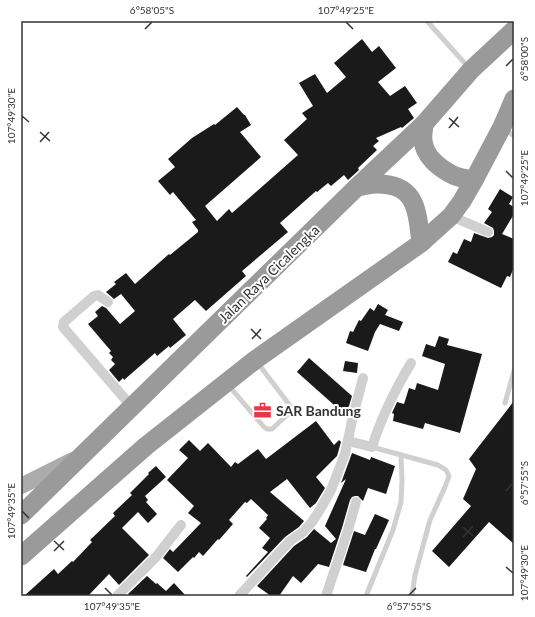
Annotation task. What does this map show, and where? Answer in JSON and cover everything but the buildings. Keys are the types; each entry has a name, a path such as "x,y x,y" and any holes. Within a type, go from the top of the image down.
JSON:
{"highway":[{"name":"Jalan Raya Cicalengka","path":"21,515 357,187 424,124 471,70 514,30"},
{"path":"21,556 146,446 226,382 421,243 451,216 508,131 514,99"},
{"path":"424,124 424,146 426,152 432,160 453,175 474,180"},
{"path":"357,187 376,184 392,185 403,189 409,195 415,206 421,243"}],"main road":[{"path":"21,486 84,454"}],"street":[{"path":"451,216 488,232"},
{"path":"108,302 98,296 94,296 64,322 63,327 132,407"},
{"path":"348,441 372,447 391,400 410,363"},
{"path":"239,596 290,541 303,532 321,508 331,490 343,460 363,378"},
{"path":"326,596 356,502"},
{"path":"117,596 156,557 181,525"}],"lane":[{"path":"427,21 471,70"},
{"path":"226,382 264,427 272,429 290,412 291,407 256,360"},
{"path":"505,403 514,371"},
{"path":"372,447 438,465 446,470 449,476 430,520 415,575 412,596"},
{"path":"366,596 393,530 401,502 401,455"}],"place":[{"name":"SAR Bandung","path":"263,411"}]}
